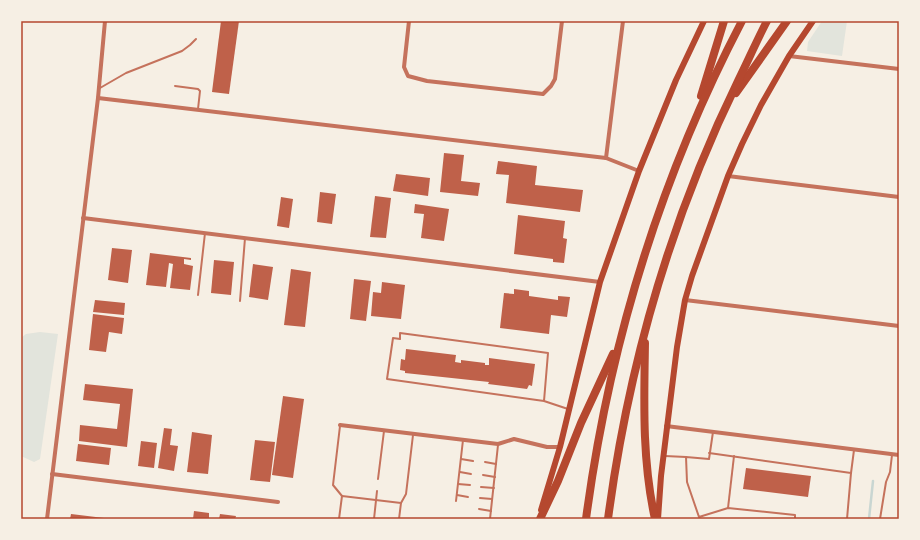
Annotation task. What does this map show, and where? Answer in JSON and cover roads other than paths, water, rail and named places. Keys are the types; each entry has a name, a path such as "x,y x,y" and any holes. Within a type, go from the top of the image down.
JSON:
{"highway":[{"path":"691,130 724,21"},
{"path":"586,519 602,423 619,340 645,254 691,130 714,77 742,21"},
{"path":"608,519 617,457 638,359 676,230 722,113 767,21"},
{"path":"722,113 787,21"},
{"path":"645,332 645,443 649,492 655,519"},
{"path":"540,519 558,481 581,423 619,340"}],"main road":[{"path":"540,519 560,447 600,282 638,171 676,80 704,21"},
{"path":"658,519 666,426 678,340 685,300 692,276 728,176 742,144 761,104 813,21"}],"street":[{"path":"47,519 106,21"},
{"path":"410,21 404,67 408,76 427,81 543,94 551,86 555,79 562,21"},
{"path":"606,158 623,21"},
{"path":"790,56 899,69"},
{"path":"98,98 606,158 638,171"},
{"path":"728,176 899,198"},
{"path":"83,218 600,282"},
{"path":"685,300 899,326"},
{"path":"340,425 498,444 514,439 547,447 560,447"},
{"path":"666,426 899,455"},
{"path":"52,474 278,502"}],"lane":[{"path":"99,89 126,73 182,50 190,45 196,38"},
{"path":"175,86 198,89 200,91 198,109"},
{"path":"198,295 205,233"},
{"path":"240,301 245,238"},
{"path":"544,401 548,353 400,333 400,339 393,338 387,379 544,401 568,410"},
{"path":"340,425 333,485 342,496 401,503"},
{"path":"378,479 384,430"},
{"path":"663,456 709,459 712,432"},
{"path":"399,519 401,503 406,494 413,434"},
{"path":"456,501 463,440"},
{"path":"490,519 498,444"},
{"path":"846,519 854,449"},
{"path":"709,453 851,473"},
{"path":"880,519 886,482 890,472 892,454"},
{"path":"728,508 734,456"},
{"path":"686,458 687,482 699,517"},
{"path":"461,460 473,461"},
{"path":"484,462 496,464"},
{"path":"460,472 471,474"},
{"path":"483,476 495,477"},
{"path":"458,484 470,485"},
{"path":"481,486 494,488"},
{"path":"374,519 377,491"},
{"path":"457,495 468,497"},
{"path":"339,519 342,496"},
{"path":"480,498 492,500"},
{"path":"696,519 728,508 796,515 795,519"},
{"path":"478,509 491,511"}],"waterway":[{"path":"869,519 873,481"}]}
